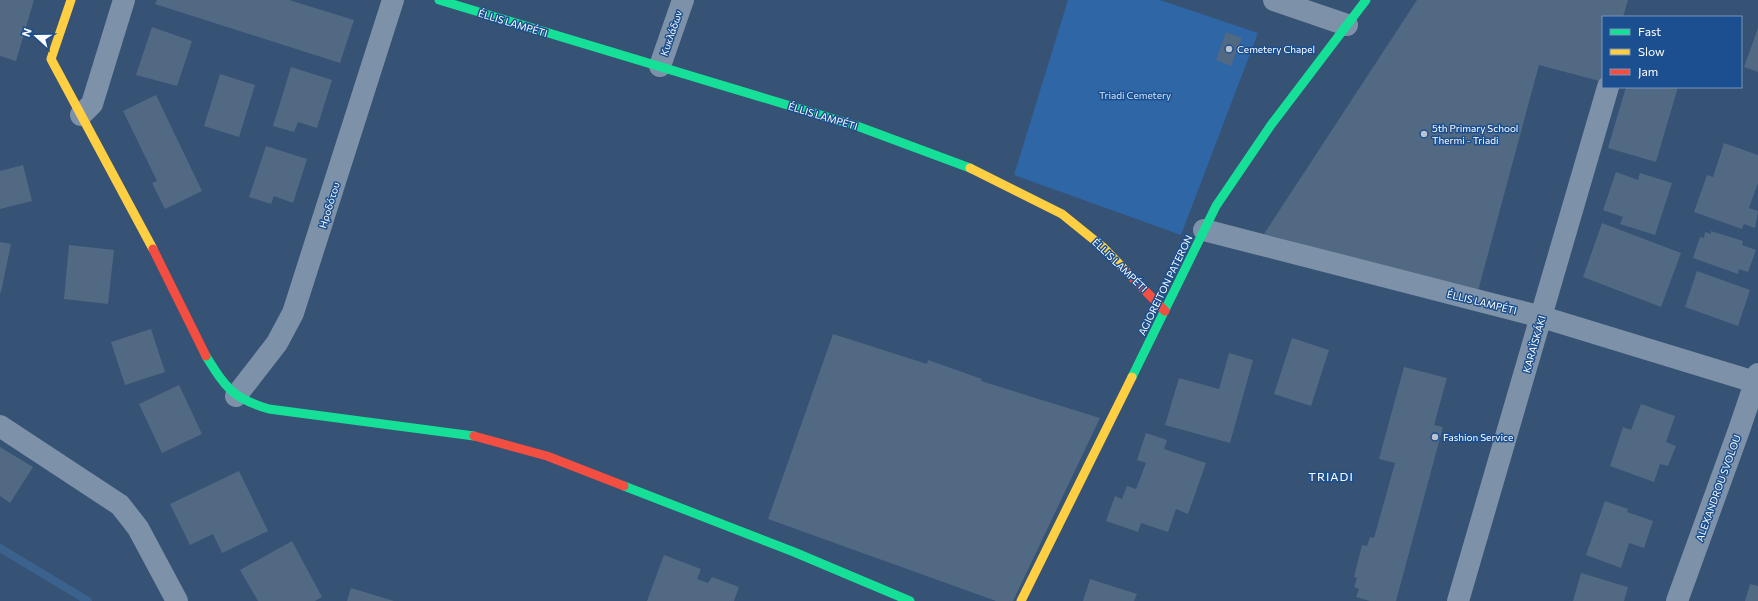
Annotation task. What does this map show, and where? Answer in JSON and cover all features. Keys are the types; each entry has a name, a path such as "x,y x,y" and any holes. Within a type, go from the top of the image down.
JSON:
{"street":[{"path":"70,0 51,59 145,233 206,356 223,383 236,396 249,403 276,410 445,432 513,446 547,456 794,552 910,601"},
{"path":"81,115 92,104 124,0"},
{"name":"Ηροδότου","path":"236,396 277,343 294,313 393,0"},
{"name":"ÉLLIS LAMPÉTI","path":"439,0 858,126 972,169 1062,214 1104,248 1165,312"},
{"name":"Κυκλάδων","path":"660,66 682,0"},
{"path":"1274,0 1347,25"},
{"name":"AGIOREITON PATERON","path":"1020,601 1165,312 1216,206 1246,160 1366,0"},
{"name":"KARAÏSKÁKI","path":"1458,601 1608,88"},
{"name":"ÉLLIS LAMPÉTI","path":"1204,230 1542,317 1757,380"},
{"name":"ALEXANDROU SVOLOU","path":"1677,601 1757,380"},
{"path":"0,426 120,505 138,528 177,601"}],"green space":[{"name":"Triadi Cemetery","path":"1068,0 1160,0 1258,33 1181,235 1014,175"}],"building":[{"path":"0,0 34,0 16,61 0,56"},
{"path":"157,0 289,0 354,20 340,63 155,4"},
{"name":"5th Primary School Thermi - Triadi","path":"1417,0 1628,0 1623,16 1602,16 1602,82 1539,65 1478,291 1264,234"},
{"path":"152,27 192,41 177,86 136,75"},
{"path":"1758,28 1758,72 1744,67"},
{"name":"Cemetery Chapel","path":"1226,32 1242,38 1231,66 1216,60"},
{"path":"291,67 332,80 317,128 298,122 294,132 273,126"},
{"path":"220,74 255,85 239,137 204,126"},
{"path":"1626,88 1678,88 1656,162 1608,148"},
{"path":"156,95 202,191 165,209 152,183 157,181 123,111"},
{"path":"1724,143 1758,155 1758,183 1749,208 1758,211 1755,228 1744,224 1742,229 1694,212 1707,175 1713,177"},
{"path":"266,146 307,159 293,203 274,196 271,204 249,197"},
{"path":"23,165 32,201 0,209 0,171"},
{"path":"1616,172 1638,180 1640,173 1672,183 1655,235 1620,224 1623,217 1603,210"},
{"path":"1602,223 1681,253 1661,307 1583,277"},
{"path":"1711,231 1743,241 1742,245 1756,250 1748,272 1739,269 1738,274 1693,258 1700,237 1704,238 1705,232 1711,234"},
{"path":"0,242 11,244 1,292 0,292"},
{"path":"69,245 114,250 108,304 64,299"},
{"path":"1697,271 1750,290 1738,326 1685,307"},
{"path":"151,329 165,372 125,385 111,342"},
{"path":"833,334 927,364 928,360 982,379 981,381 1100,418 1013,601 996,601 768,519"},
{"path":"1292,338 1329,350 1311,406 1274,394"},
{"path":"1229,353 1253,360 1230,443 1165,425 1179,378 1219,389"},
{"path":"1404,367 1447,378 1434,425 1443,427 1396,601 1370,601 1356,597 1359,589 1354,587 1357,578 1354,577 1362,545 1367,546 1370,537 1374,538 1395,463 1379,459"},
{"path":"179,385 202,434 162,453 139,404"},
{"path":"1641,404 1675,416 1666,442 1676,446 1668,466 1660,464 1654,482 1610,466 1623,427 1631,430"},
{"path":"1146,433 1167,440 1164,449 1206,463 1188,514 1176,509 1168,532 1141,523 1138,532 1106,521 1115,496 1122,499 1127,486 1136,489 1146,463 1137,460"},
{"path":"0,447 33,467 10,503 0,496"},
{"path":"239,471 268,531 222,553 213,534 190,545 170,504"},
{"path":"1605,501 1628,509 1627,512 1653,521 1644,548 1629,543 1621,568 1586,555"},
{"path":"292,541 322,597 315,601 258,601 240,570"},
{"path":"664,555 701,569 697,579 708,583 712,577 739,587 734,601 647,601"},
{"path":"1581,573 1628,587 1624,601 1573,601"},
{"path":"1090,579 1137,594 1134,601 1083,601"},
{"path":"1750,584 1758,586 1758,601 1745,601"},
{"path":"351,588 394,601 347,601"}],"waterway":[{"path":"0,548 88,601"}],"traffic: fast":[{"path":"439,0 857,126 970,168"},
{"path":"1132,377 1216,206 1271,125 1366,0"},
{"path":"206,356 225,384 238,396 246,401 269,409 474,436"},
{"path":"624,486 794,552 910,601"}],"traffic: slow":[{"path":"71,0 51,59 153,249"},
{"path":"970,168 1062,214 1104,248 1126,271"},
{"path":"1021,601 1132,377"}],"traffic: jam":[{"path":"153,249 206,356"},
{"path":"1126,271 1165,311"},
{"path":"474,436 547,456 624,486"}],"place":[{"name":"Cemetery Chapel","path":"1229,49"},
{"name":"5th Primary School Thermi - Triadi","path":"1424,134"},
{"name":"Fashion Service","path":"1435,437"}],"district":[{"name":"TRIADI","path":"1331,477"}]}
